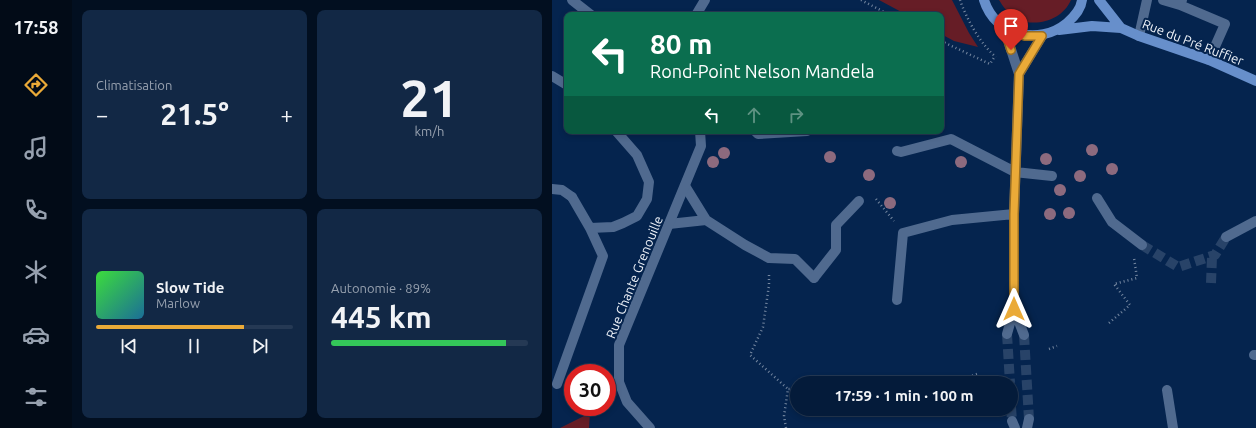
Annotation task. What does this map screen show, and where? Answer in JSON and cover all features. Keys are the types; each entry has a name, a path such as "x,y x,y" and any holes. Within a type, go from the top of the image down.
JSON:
{"main road":[{"path":"984,0 996,22 1004,28 1025,36 1042,36 1059,30 1092,26 1121,28"},
{"path":"1059,30 1074,17 1082,4 1082,0"},
{"path":"1099,0 1121,28"},
{"name":"Rue du Pré Ruffier","path":"1121,28 1209,60 1256,80"}],"street":[{"path":"572,0 587,12"},
{"path":"698,12 705,0"},
{"path":"1140,36 1147,0"},
{"path":"1163,0 1181,3 1225,24 1209,60"},
{"path":"1004,28 1019,74 1014,214 1014,309 1007,334"},
{"path":"1019,74 1042,36"},
{"path":"552,76 564,83"},
{"path":"590,228 613,227 637,216 647,199 649,182 638,155 619,134"},
{"name":"Rue Chante Grenouille","path":"650,428 627,402 618,382 619,345 701,146 700,134"},
{"path":"897,151 901,152 951,139 1015,172 1052,176"},
{"path":"685,186 706,220 745,245 769,258 794,259 814,278 836,250 836,225 859,201"},
{"path":"552,188 562,190 572,197 590,228 603,256 557,384"},
{"path":"1097,198 1112,222 1142,245"},
{"path":"897,300 903,233 952,220 1014,214"},
{"path":"669,224 706,220"},
{"path":"1226,237 1256,221"},
{"path":"1014,309 1024,334"},
{"path":"1167,390 1173,428"}],"path":[{"path":"861,0 884,12"},
{"path":"960,0 970,24 995,56 1000,59"},
{"path":"944,42 990,64 995,56"},
{"path":"881,206 890,216"},
{"path":"1110,323 1130,304 1114,284 1137,278 1133,252"},
{"path":"769,258 769,285 763,327 750,355 788,389 784,416 786,428"},
{"path":"1049,349 1056,346"},
{"path":"972,376 977,374"}],"shaded area":[{"path":"879,0 952,0 978,47 954,41 944,36 944,12 901,12"},
{"path":"999,0 1071,0 1067,7 1054,18 1046,21 1030,22 1022,21 1014,17 1007,11"},
{"path":"584,416 590,416 589,428 560,428"}],"tunnel":[{"path":"1142,245 1178,267 1215,255 1226,237"},
{"path":"1211,283 1212,257"},
{"path":"1007,334 1010,376"},
{"path":"1024,335 1029,419"},
{"path":"1012,416 1012,421"}],"route":[{"path":"1011,50 1004,28 1025,36 1042,36 1019,74 1014,214 1014,309"}]}
